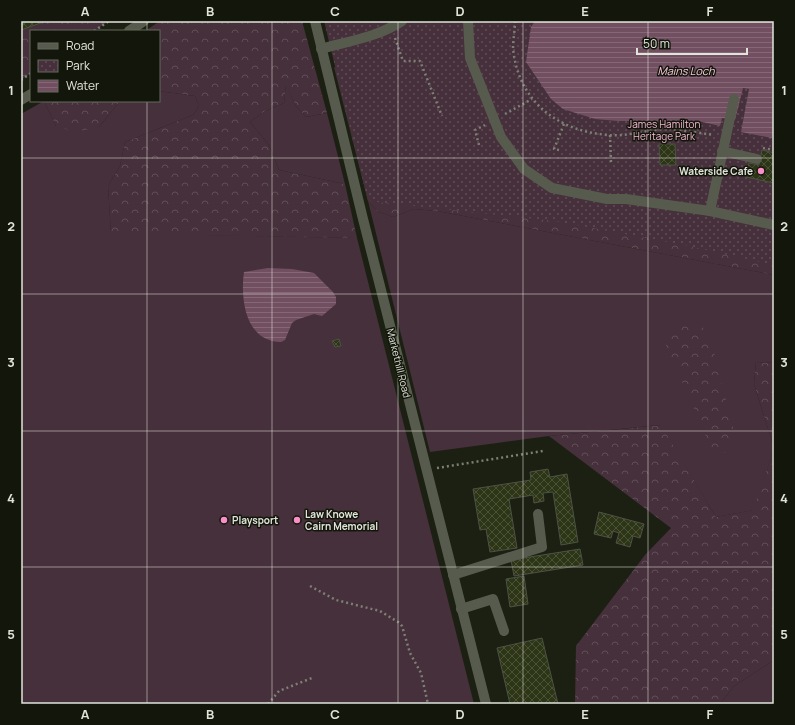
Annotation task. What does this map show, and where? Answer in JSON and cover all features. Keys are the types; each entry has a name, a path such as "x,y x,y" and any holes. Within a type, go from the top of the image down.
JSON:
{"street":[{"path":"130,30 144,21"},
{"name":"Markethill Road","path":"315,21 452,575 486,704"},
{"path":"321,49 366,37 392,28 402,21"},
{"path":"468,21 470,58 502,137 524,169 552,188 607,199 626,199 710,211 774,225"},
{"path":"21,100 30,95"},
{"path":"710,211 734,99"},
{"path":"722,151 757,159"},
{"path":"452,575 542,547 538,514"},
{"path":"461,609 493,599 504,631"}],"path":[{"path":"96,30 109,21"},
{"path":"515,21 513,48 522,83 532,98 547,114 564,124 581,130 610,135 668,129 725,136"},
{"path":"392,28 403,61 420,61 442,116"},
{"path":"21,80 30,74"},
{"path":"560,150 554,149 564,124"},
{"path":"610,135 611,162"},
{"path":"759,148 774,150"},
{"path":"427,470 543,451"},
{"path":"310,586 336,600 380,611 398,622 402,626 410,653 421,673 428,704"},
{"path":"268,704 279,691 312,678"}],"green space":[{"path":"37,21 109,21 96,30 30,30 30,74 21,80 21,28"},
{"path":"160,21 302,21 327,113 306,117 296,106 286,85 284,103 265,111 250,122 269,145 279,170 345,184 357,238 111,234 108,186 120,166 125,142 193,115 199,106 195,96 160,91 160,30 146,30"},
{"name":"James Hamilton Heritage Park","path":"324,21 774,21 774,265 684,245 555,221 368,201"},
{"path":"334,67 774,259 774,275 437,211 414,209 393,217 377,211 368,201"},
{"path":"286,84 296,106 306,117 327,113 345,184 279,170 269,145 250,122 265,111 284,103"},
{"name":"Playsport","path":"160,91 195,96 199,106 193,115 125,142 120,166 108,186 111,233 357,238 474,704 21,704 21,114 44,102 56,126 99,127 119,102 160,102"},
{"path":"44,102 119,102 99,127 75,132 56,126"},
{"path":"368,201 377,211 393,217 414,209 437,211 774,275 774,363 756,362 754,384 774,448 754,510 716,517 660,425 549,436 430,452"},
{"path":"677,322 704,328 711,340 735,435 725,453 712,450 665,343"},
{"path":"756,362 774,363 774,448 754,384"},
{"path":"661,425 716,517 753,510 774,448 774,660 734,686 720,704 575,704 576,646 645,555 671,528 549,436"},
{"path":"774,660 774,704 720,704 734,686"}],"water":[{"name":"Mains Loch","path":"535,21 774,21 774,129 772,138 741,132 749,89 743,88 735,120 722,118 720,126 698,121 618,121 595,119 563,109 551,99 526,62 531,27"},
{"path":"268,268 292,269 314,273 333,292 336,297 336,304 322,316 314,314 296,320 292,323 285,340 281,342 269,340 260,335 253,327 248,318 243,295 244,272"}],"building":[{"path":"21,21 46,21 21,30"},
{"path":"659,144 675,144 676,165 660,165"},
{"name":"Waterside Cafe","path":"762,150 774,153 774,183 746,177 749,163 759,165"},
{"path":"339,339 341,346 335,347 332,341"},
{"path":"548,469 550,477 567,474 578,542 561,545 553,492 543,493 544,501 534,503 533,495 509,499 517,548 490,552 486,529 480,530 473,489 531,480 530,472"},
{"path":"599,512 644,524 640,538 633,536 630,547 616,543 619,533 613,531 611,538 594,534"},
{"path":"580,549 583,565 514,576 511,560"},
{"path":"524,576 528,604 510,607 506,579"},
{"path":"542,638 558,704 510,704 497,648"}],"place":[{"name":"Waterside Cafe","path":"761,171"},
{"name":"Playsport","path":"224,520"},
{"name":"Law Knowe Cairn Memorial","path":"297,520"}]}
